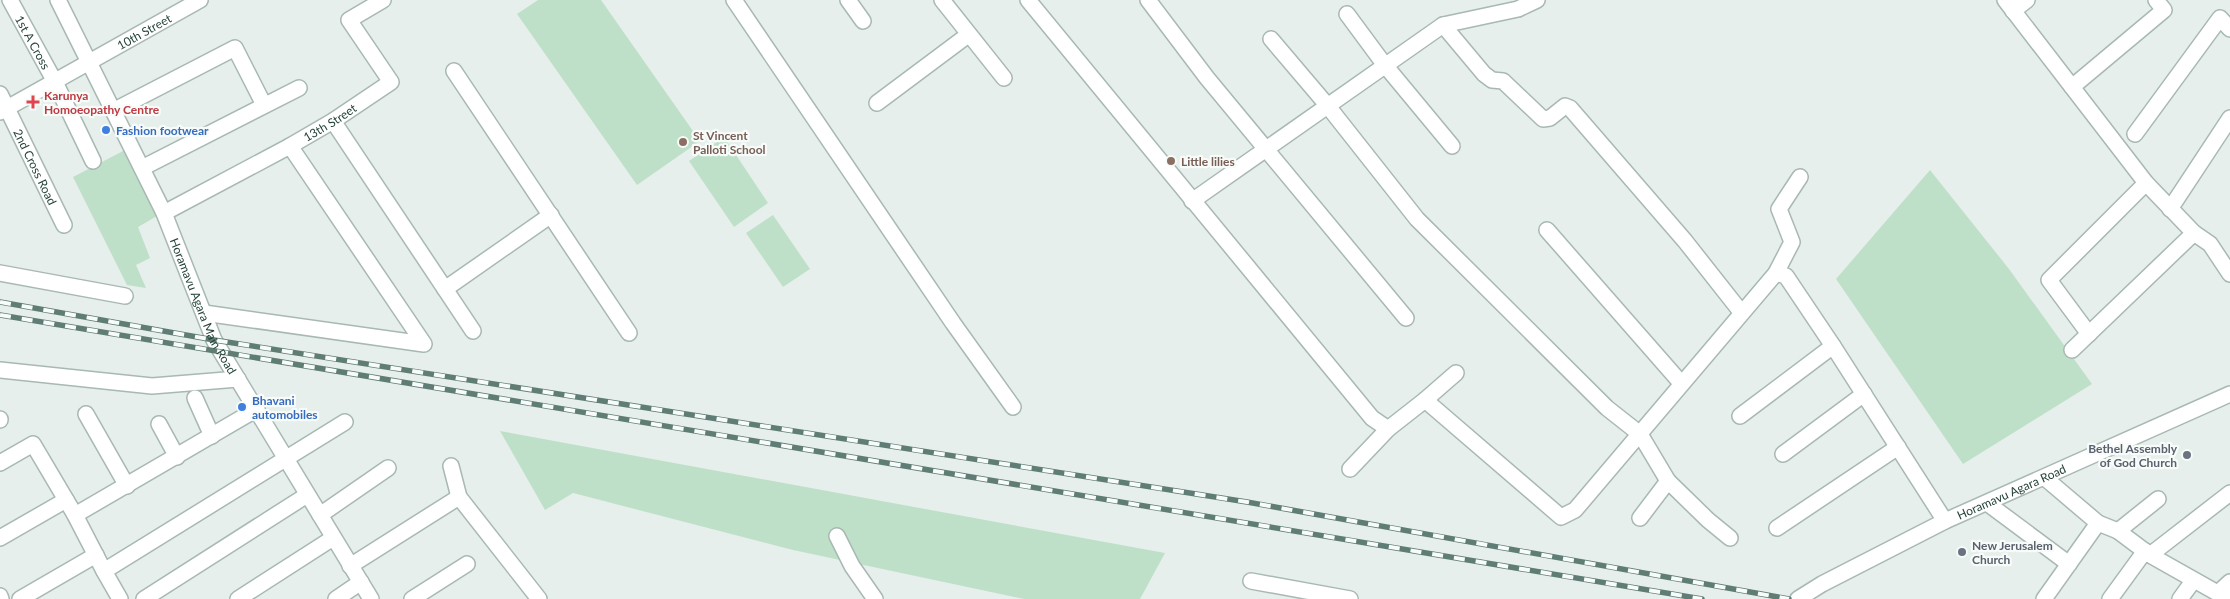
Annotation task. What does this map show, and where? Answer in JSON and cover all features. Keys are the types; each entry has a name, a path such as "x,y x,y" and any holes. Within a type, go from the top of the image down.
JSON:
{"street":[{"name":"1st A Cross","path":"10,0 55,82 93,160"},
{"name":"10th Street","path":"4,110 200,0"},
{"name":"13th Street","path":"164,213 290,146 333,121 391,82 349,20 384,0"},
{"path":"734,0 953,323 1013,406"},
{"path":"848,0 864,21"},
{"path":"942,0 1004,78"},
{"path":"1028,0 1372,418 1388,429"},
{"path":"1148,0 1207,78 1406,318"},
{"path":"1192,201 1384,64 1443,25 1518,9 1537,0"},
{"path":"2027,0 2009,6 2146,183 2194,233 2210,244 2230,274"},
{"path":"2072,87 2164,10 2156,0"},
{"name":"Horamavu Agara Main Road","path":"65,2 89,64 164,213 214,340 371,599"},
{"path":"1347,14 1384,64 1452,146"},
{"path":"2135,134 2220,18 2230,28"},
{"path":"1443,25 1484,74 1492,80 1503,81 1543,120 1550,118 1565,106 1570,108 1685,241 1740,312"},
{"path":"877,103 968,35"},
{"path":"1270,39 1327,105 1417,219 1608,408 1640,434 1668,482 1730,538"},
{"path":"113,111 235,48 264,106"},
{"path":"454,72 629,333"},
{"path":"142,168 299,88"},
{"name":"2nd Cross Road","path":"0,94 4,110 64,225"},
{"path":"2170,209 2230,118"},
{"path":"333,121 473,331"},
{"path":"204,314 424,344 290,146"},
{"path":"1425,400 1561,517 1575,510 1740,312 1776,273 1792,242 1779,209 1800,177"},
{"path":"2089,334 2049,280 2146,183"},
{"path":"445,289 551,215"},
{"path":"1547,230 1681,383"},
{"path":"2072,350 2194,233"},
{"path":"0,273 124,296"},
{"path":"1776,273 1786,276 1834,346 1946,521"},
{"path":"1740,416 1834,346"},
{"path":"0,370 152,386 238,379"},
{"path":"1350,469 1388,429 1456,373"},
{"path":"1783,454 1864,394"},
{"name":"Horamavu Agara Road","path":"1798,599 1822,584 1946,521 2230,394"},
{"path":"195,398 212,436"},
{"path":"75,515 257,410"},
{"path":"86,414 127,486"},
{"path":"104,571 285,457 345,422"},
{"path":"159,424 177,457"},
{"path":"0,463 29,438 75,515 120,599"},
{"path":"1777,528 1898,447"},
{"path":"450,466 459,497 539,599"},
{"path":"320,515 388,468"},
{"path":"2045,478 2098,523 2118,531 2148,553 2193,581 2223,596 2230,582"},
{"path":"1640,518 1668,482"},
{"path":"2110,599 2148,553 2230,493"},
{"path":"144,599 307,495"},
{"path":"350,566 459,497"},
{"path":"2118,531 2158,499"},
{"path":"0,538 66,500"},
{"path":"1986,503 2069,564"},
{"path":"2044,599 2098,523"},
{"path":"837,536 852,566 875,599"},
{"path":"238,599 333,538"},
{"path":"20,599 96,556"},
{"path":"412,599 468,564"},
{"path":"1251,581 1350,599"},
{"path":"2180,599 2193,581"},
{"path":"336,599 361,582"}],"green space":[{"path":"538,0 601,0 700,141 637,185 517,14"},
{"path":"724,137 768,203 734,227 689,161"},
{"path":"125,150 157,216 138,227 150,258 136,265 146,288 127,285 73,177"},
{"path":"1930,170 2009,269 2092,384 1963,464 1836,279"},
{"path":"773,215 810,269 783,287 746,233"},
{"path":"500,431 1165,553 1140,599 1024,599 793,550 573,493 545,510"}],"railway":[{"path":"0,302 214,340 1247,502 1789,599"},
{"path":"0,315 1702,599"}],"place":[{"name":"Karunya Homoeopathy Centre","path":"33,102"},
{"name":"Fashion footwear","path":"106,130"},
{"name":"St Vincent Palloti School","path":"683,142"},
{"name":"Little lilies","path":"1171,161"},
{"name":"Bhavani automobiles","path":"242,407"},
{"name":"Bethel Assembly of God Church","path":"2187,455"},
{"name":"New Jerusalem Church","path":"1962,552"}]}
